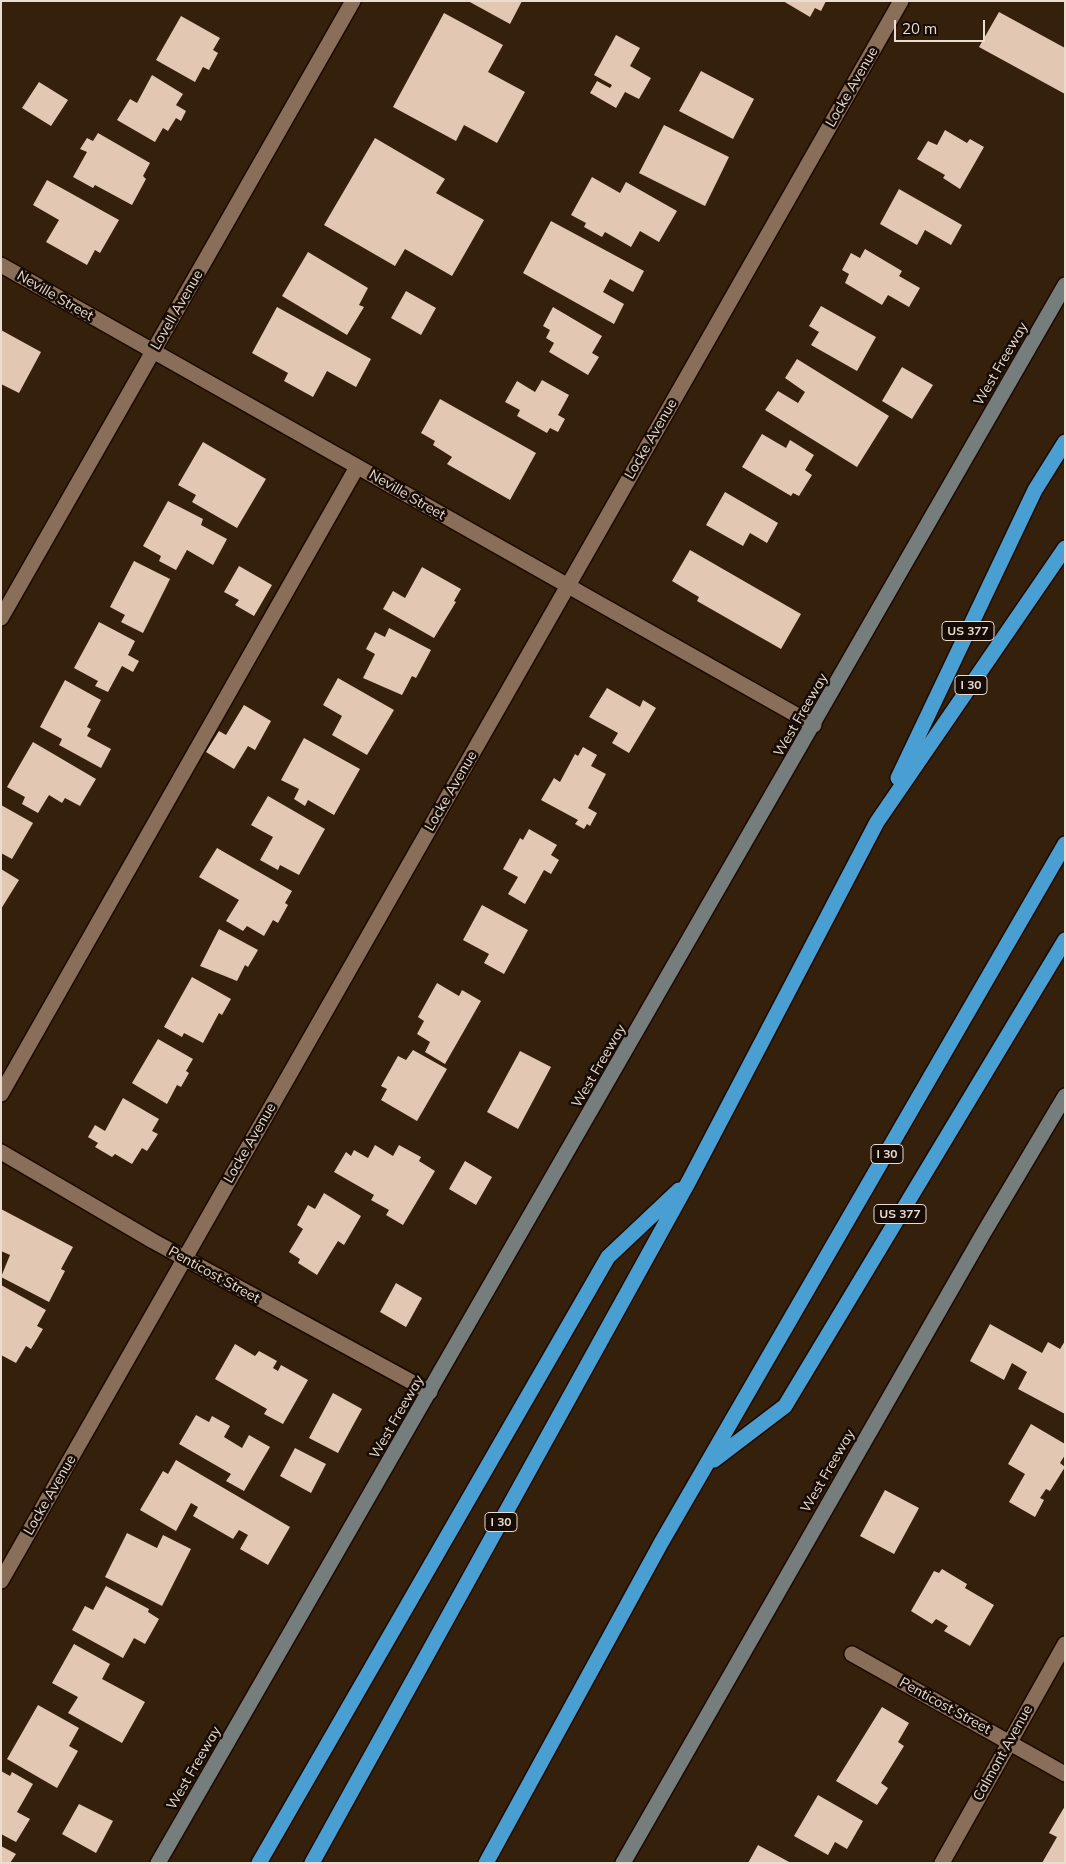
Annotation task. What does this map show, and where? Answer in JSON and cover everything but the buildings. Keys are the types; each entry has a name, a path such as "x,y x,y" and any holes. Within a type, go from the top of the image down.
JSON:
{"highway":[{"name":"US 377","path":"877,822 1035,490 1065,442"},
{"name":"I 30","path":"312,1863 690,1180 877,822 1065,548"},
{"name":"I 30","path":"486,1863 661,1543 1065,844"},
{"name":"US 377","path":"708,1464 785,1406 1065,940"},
{"path":"259,1863 608,1257 690,1180"}],"main road":[{"name":"West Freeway","path":"158,1863 814,725 1065,285"},
{"name":"West Freeway","path":"623,1863 978,1243 1065,1096"}],"street":[{"name":"Lovell Avenue","path":"1,618 353,1"},
{"name":"Locke Avenue","path":"1,1580 901,1"},
{"name":"Neville Street","path":"1,265 814,725"},
{"path":"1,1094 357,467"},
{"name":"Penticost Street","path":"1,1152 185,1258 430,1392"},
{"name":"Calmont Avenue","path":"942,1863 1065,1644"},
{"name":"Penticost Street","path":"852,1654 1065,1774"}]}
